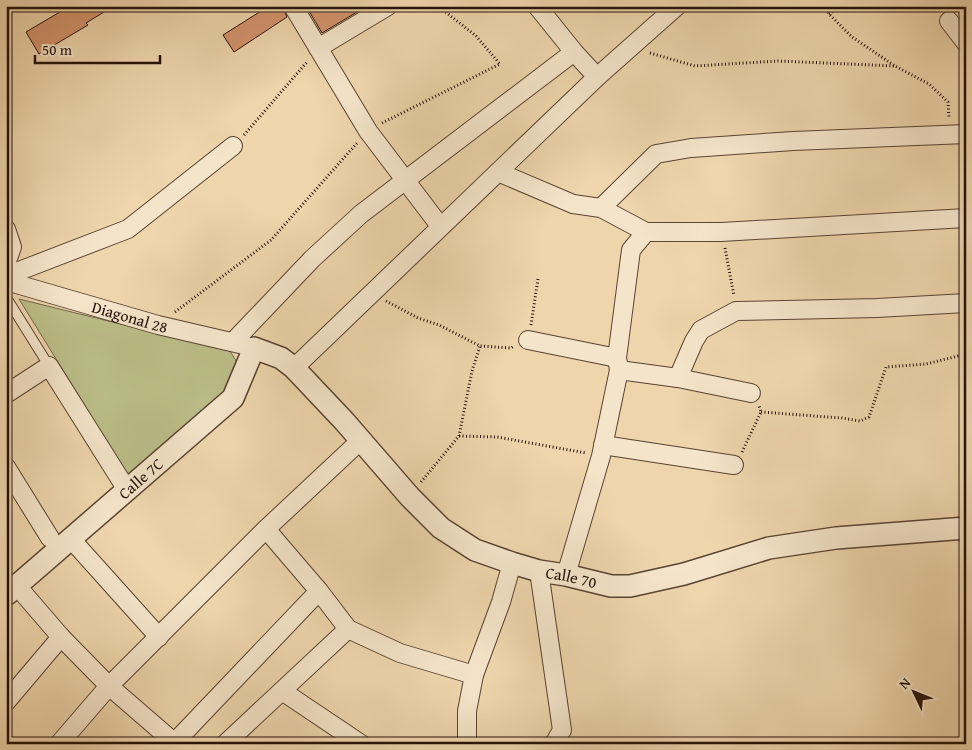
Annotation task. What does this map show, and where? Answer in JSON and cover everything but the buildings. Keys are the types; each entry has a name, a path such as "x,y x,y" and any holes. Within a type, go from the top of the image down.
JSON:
{"street":[{"path":"293,6 368,131 440,226"},
{"path":"318,48 388,6"},
{"path":"536,6 597,77"},
{"path":"294,368 597,77 677,6"},
{"path":"949,21 966,43"},
{"path":"233,342 306,266 354,220 574,52"},
{"path":"602,208 656,154 691,148 793,140 958,134"},
{"path":"6,276 128,229 233,146"},
{"path":"498,172 573,204 602,208 646,232 721,232 966,218"},
{"path":"6,229 12,247 6,264"},
{"path":"566,575 602,451 618,364 631,250 646,232"},
{"name":"Diagonal 28","path":"6,280 158,324 254,348"},
{"path":"678,378 694,341 701,330 736,311 877,308 966,303"},
{"path":"528,340 618,364 751,393"},
{"name":"Calle 70","path":"254,348 281,358 294,368 345,422 410,497 431,519 453,537 475,550 512,564 539,571 566,575 612,586 630,586 684,574 769,548 836,538 966,528"},
{"name":"Calle 7C","path":"12,591 60,538 127,490 233,398 254,348"},
{"path":"6,394 49,366 127,490"},
{"path":"59,744 109,686 158,636 266,529 360,441"},
{"path":"602,451 734,465"},
{"path":"6,467 60,538 158,636"},
{"path":"266,529 319,591 348,629 400,653 474,674"},
{"path":"467,744 467,711 474,674 501,602 512,564"},
{"path":"539,571 562,730 554,744"},
{"path":"12,591 109,686 175,743 319,591"},
{"path":"225,744 348,629"},
{"path":"6,702 60,637"},
{"path":"282,691 361,744"}],"lane":[{"path":"6,297 49,366"}],"path":[{"path":"158,324 271,240 368,131 500,64 476,36 438,6"},
{"path":"825,6 829,14 852,37 895,66 929,84 948,102 958,134"},
{"path":"829,14 842,6"},
{"path":"632,46 645,52 665,56 695,66 778,61 895,66"},
{"path":"233,146 251,128 318,48"},
{"path":"721,232 732,280 736,311"},
{"path":"372,294 418,318 439,324 480,346 510,348 528,340 538,279"},
{"path":"410,497 459,436 472,371 480,346"},
{"path":"761,412 860,421 869,417 886,367 926,364 966,354"},
{"path":"734,465 749,440 761,412 759,403 751,393"},
{"path":"459,436 497,437 602,451"}],"green space":[{"path":"19,299 230,351 238,364 224,392 129,477"}]}
